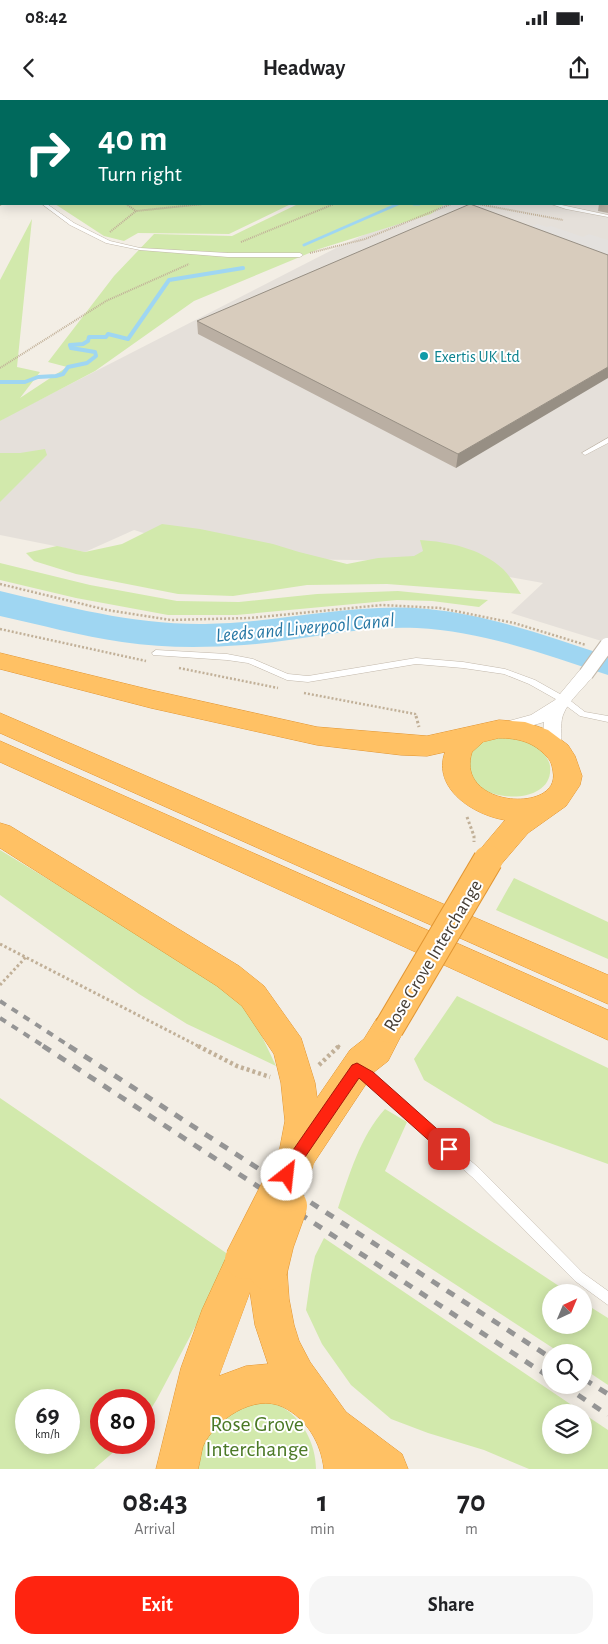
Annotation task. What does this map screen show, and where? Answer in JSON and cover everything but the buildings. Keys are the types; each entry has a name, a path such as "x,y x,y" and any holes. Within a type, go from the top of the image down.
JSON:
{"highway":[{"path":"0,661 151,699 316,736 401,746 427,746 473,736"},
{"path":"0,722 608,990"},
{"name":"Rose Grove Interchange","path":"182,1452 201,1368 222,1310 256,1265 284,1216 297,1171 367,1053 488,860 518,825 546,806 556,799 564,790 568,780 567,767 564,760 553,746 531,733 501,728 486,730 473,736 461,745 455,758 455,772 462,786 475,798 491,806 510,810 529,810 546,806"},
{"path":"0,751 608,1025"},
{"name":"Rose Grove Interchange","path":"475,798 484,813 490,831 488,860"},
{"path":"0,834 228,976 253,996 289,1049 298,1084 302,1121 297,1171"},
{"name":"Rose Grove Interchange","path":"256,1265 268,1300 273,1324 295,1375 324,1416 345,1459 345,1469"},
{"name":"Rose Grove Interchange","path":"182,1452 203,1410 219,1398 242,1386 267,1384 292,1390 324,1416"},
{"path":"324,1416 387,1469"}],"street":[{"path":"553,746 550,734 551,724 562,702 586,674 602,645"},
{"path":"501,728 537,719 562,702"}],"lane":[{"path":"45,205 72,224 101,238 140,249 214,254 300,255"},
{"path":"556,205 608,216"},
{"path":"585,453 608,440"},
{"path":"156,653 227,657 250,662 287,677 308,679 416,661 462,665 506,672 532,682 583,714 608,719"},
{"path":"367,1053 476,1173 579,1278 608,1299"}],"path":[{"path":"127,205 136,211"},
{"path":"101,238 136,211 193,205"},
{"path":"0,368 106,301 157,277 332,205"},
{"path":"300,255 365,239 449,205"},
{"path":"483,205 571,221"},
{"path":"0,584 144,618 172,620 204,621 267,617 388,605 437,607 480,615 602,645"},
{"path":"0,629 147,661"},
{"path":"176,667 282,688"},
{"path":"300,692 415,714"},
{"path":"0,944 237,1066 272,1077 280,1097 298,1084 367,1053"},
{"path":"0,985 26,957"}],"shaded area":[{"path":"428,205 608,205 608,643 511,613 543,583 419,561 224,558 134,530 85,552 0,535 0,421 338,247"},
{"path":"537,224 547,227 551,226 583,237 589,234 608,240 608,264 519,232"}],"green space":[{"path":"57,205 289,205 229,234 138,233 124,241 104,236"},
{"path":"296,205 444,205 431,214 319,249 194,301 95,371 0,421 0,280 32,219 17,367 40,372 20,398 67,367 48,362 114,276 154,234 232,236"},
{"path":"45,449 47,455 0,502 0,453 20,453"},
{"path":"162,524 200,529 273,544 347,564 378,558 414,556 423,551 420,540 442,542 464,547 494,562 506,572 521,594 387,584 307,585 233,596 178,594 76,574 34,561 26,553 57,546 85,552 122,544"},
{"path":"0,563 90,585 177,601 239,602 317,594 398,591 488,600 479,607 432,601 397,600 236,615 168,615 76,598 0,580"},
{"path":"509,735 537,747 548,760 550,766 548,779 541,789 529,794 515,796 500,795 486,791 475,783 468,773 467,753 483,739"},
{"path":"0,850 163,949 233,996 248,1011 276,1066 187,1024 139,994 0,895"},
{"path":"514,878 608,922 608,959 496,910"},
{"path":"457,996 608,1068 608,1164 494,1123 424,1080 414,1059"},
{"path":"0,1098 232,1257 155,1402 155,1389 90,1389 90,1454 111,1454 94,1469 0,1469"},
{"path":"385,1109 407,1122 385,1171 556,1284 542,1284 542,1334 592,1334 592,1308 608,1318 608,1385 592,1374 592,1344 547,1344 338,1208 362,1143"},
{"path":"324,1238 542,1385 542,1394 555,1394 570,1404 542,1404 542,1454 592,1454 592,1419 608,1430 608,1469 529,1469 484,1450 428,1433 391,1419 351,1385 322,1344 306,1310 315,1256"},
{"name":"Rose Grove Interchange","path":"259,1401 278,1405 287,1410 301,1423 313,1450 316,1469 195,1469 198,1449 222,1414"}],"water":[{"name":"Leeds and Liverpool Canal","path":"0,591 102,614 179,624 233,623 372,608 428,609 451,612 497,621 608,656 608,675 538,652 490,639 441,630 417,628 352,631 229,646 167,646 122,642 76,634 0,616"}],"waterway":[{"path":"304,245 396,205"},
{"path":"0,382 25,382 38,377 56,376 63,374 68,367 87,363 96,356 95,352 71,348 70,345 83,344 88,341 89,337 106,337 108,334 128,339 169,280 243,268"}],"railway":[{"path":"0,1001 71,1047"},
{"path":"0,1018 45,1047"},
{"path":"43,1046 542,1372"},
{"path":"69,1046 542,1352"},
{"path":"592,1384 608,1394"},
{"path":"576,1394 608,1415"}],"place":[{"name":"Exertis UK Ltd","path":"424,356"}],"route":[{"path":"287,1175 296,1158 357,1069 368,1076 449,1149"}]}
